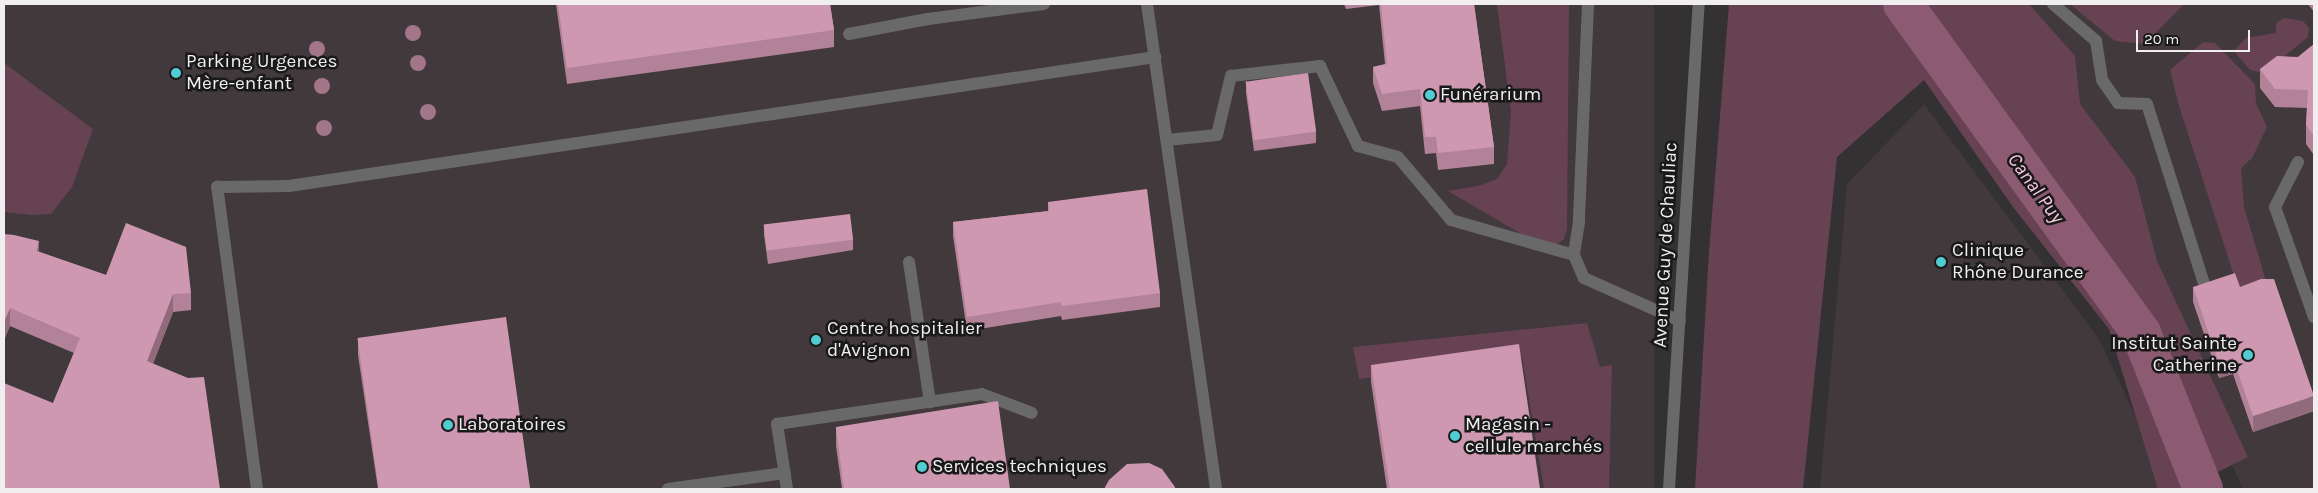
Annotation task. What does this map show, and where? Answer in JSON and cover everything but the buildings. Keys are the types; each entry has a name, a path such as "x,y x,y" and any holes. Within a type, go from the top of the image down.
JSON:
{"street":[{"path":"849,34 928,19 1044,4"},
{"path":"1147,4 1216,489"},
{"path":"1588,4 1579,222 1574,255 1584,278 1680,321"},
{"name":"Avenue Guy de Chauliac","path":"1669,489 1699,4"},
{"path":"2054,4 2096,41 2102,80 2118,103 2148,104 2203,281"},
{"path":"258,489 217,187 289,186 1155,57"},
{"path":"1167,140 1217,135 1231,76 1320,66 1358,146 1398,157 1451,220 1574,255"},
{"path":"2298,162 2275,207 2313,309"},
{"path":"909,262 930,402"},
{"path":"787,489 777,424 982,394 1032,413"},
{"path":"668,489 784,472"}],"shaded area":[{"name":"Centre hospitalier d'Avignon","path":"4,4 1654,4 1654,489 4,489"},
{"path":"1497,4 1569,4 1567,229 1564,239 1555,246 1530,239 1448,191 1478,186 1497,179 1507,164 1511,112"},
{"path":"1729,4 2029,4 2075,56 2080,104 2135,177 2157,261 2248,457 2184,489 2158,489 2109,329 2013,207 1924,80 1837,157 1803,489 1695,489 1709,252"},
{"name":"Institut Sainte Catherine","path":"1951,4 2314,4 2314,489 2243,489 2119,221"},
{"path":"2070,4 2184,4 2145,44 2115,41"},
{"path":"2284,18 2303,21 2309,28 2308,37 2264,73 2250,70 2234,51 2246,38 2276,33 2276,23"},
{"path":"2203,42 2215,43 2255,84 2256,103 2267,127 2252,158 2241,168 2244,207 2267,284 2240,294 2179,106 2170,70"},
{"path":"4,63 93,129 72,187 51,214 33,215 4,212"},
{"name":"Clinique Rhône Durance","path":"1924,104 2099,339 2170,489 1820,489 1847,184"},
{"path":"1587,323 1600,367 1612,365 1609,489 1544,489 1522,357 1359,379 1353,347"}],"waterway":[{"name":"Canal Puy","path":"1903,4 2141,333 2203,489"}],"place":[{"name":"Parking Urgences Mère-enfant","path":"176,73"},
{"name":"Funérarium","path":"1430,95"},
{"name":"Clinique Rhône Durance","path":"1941,262"},
{"name":"Centre hospitalier d'Avignon","path":"816,340"},
{"name":"Institut Sainte Catherine","path":"2248,355"},
{"name":"Laboratoires","path":"448,425"},
{"name":"Magasin - cellule marchés","path":"1455,436"},
{"name":"Services techniques","path":"922,467"}]}
